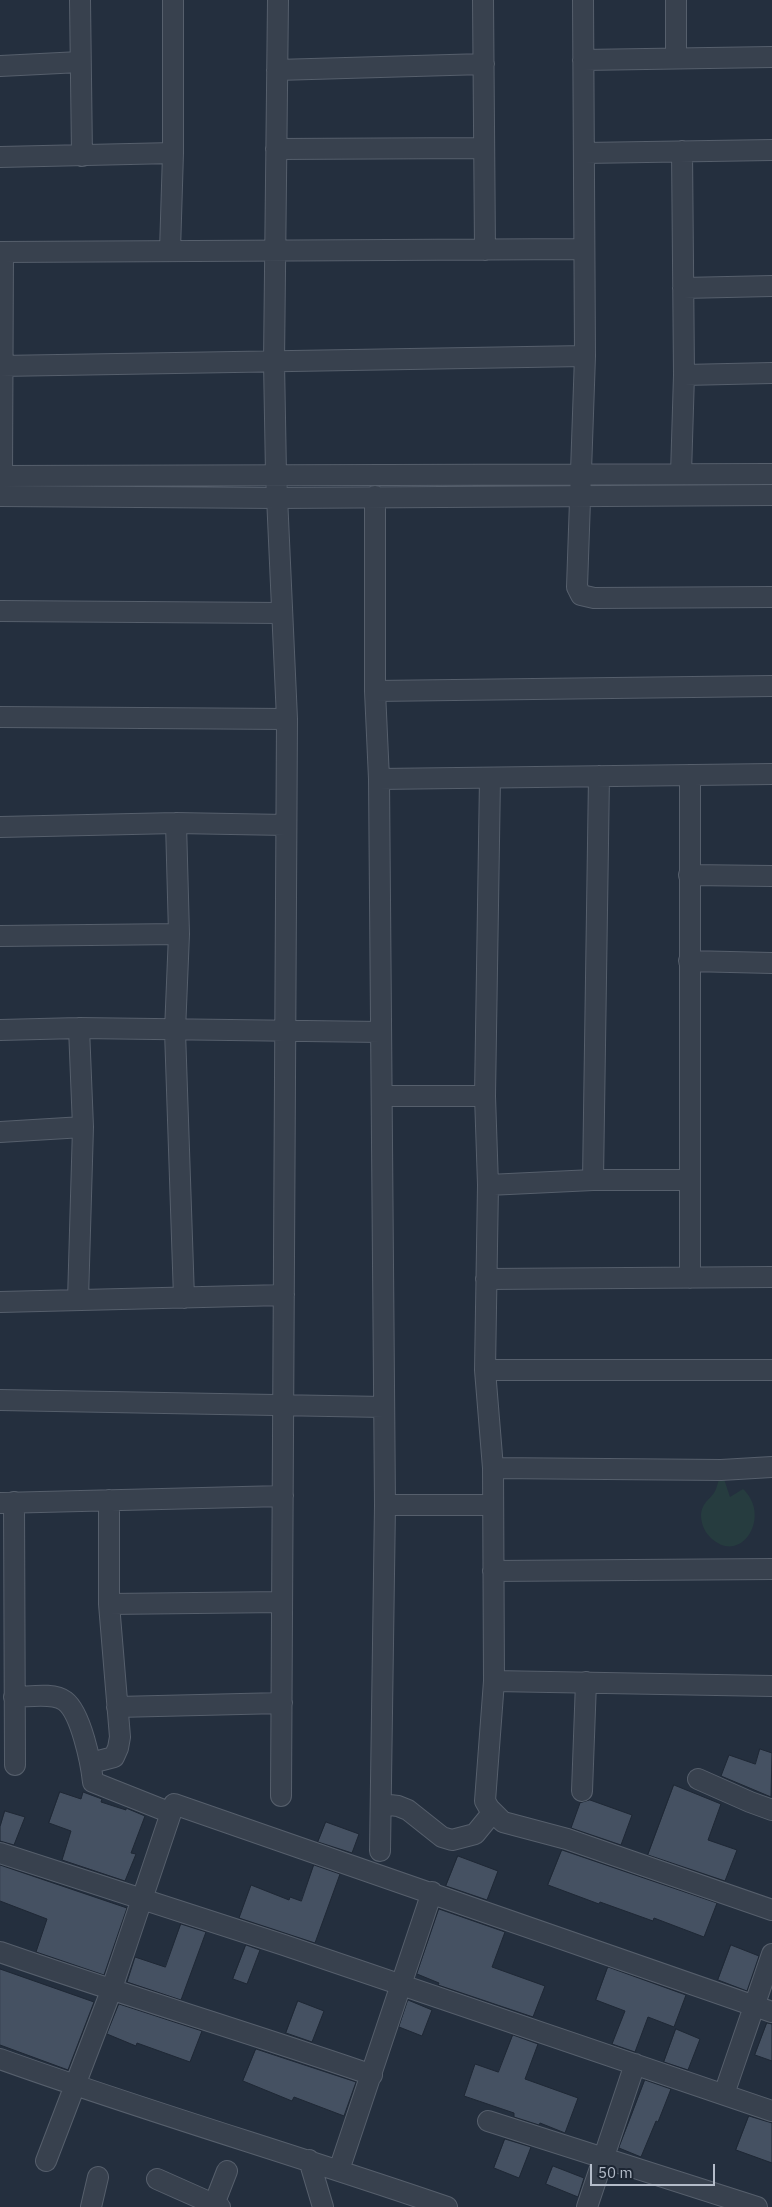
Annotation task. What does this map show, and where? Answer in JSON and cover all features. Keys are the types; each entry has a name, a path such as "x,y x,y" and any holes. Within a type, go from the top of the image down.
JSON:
{"street":[{"path":"80,0 82,156"},
{"path":"170,251 173,153 173,0"},
{"path":"278,0 274,362 281,613 287,719 282,1796"},
{"path":"483,0 485,250"},
{"path":"583,0 585,356 577,587 581,595 594,598 772,597"},
{"path":"676,0 676,58"},
{"path":"583,60 772,57"},
{"path":"0,66 80,62"},
{"path":"277,70 484,64"},
{"path":"276,149 484,148"},
{"path":"584,153 772,150"},
{"path":"681,474 684,374 682,151"},
{"path":"0,158 173,153"},
{"path":"584,249 2,252 1,476 276,474 581,485 772,495"},
{"path":"683,288 772,286"},
{"path":"2,366 585,356"},
{"path":"684,374 772,373"},
{"path":"0,496 277,498 375,496 581,485 681,474 772,474"},
{"path":"375,496 375,692 379,779 386,1505 380,1851"},
{"path":"0,611 281,613"},
{"path":"375,692 772,686"},
{"path":"0,718 287,719"},
{"path":"379,779 772,774"},
{"path":"690,775 690,1278"},
{"path":"593,1180 599,776"},
{"path":"490,778 485,1096 488,1184 485,1370 493,1468 494,1681 485,1801 503,1822 568,1839 772,1910"},
{"path":"0,827 176,823 286,825"},
{"path":"176,823 179,934 175,1030 184,1298"},
{"path":"689,875 772,876"},
{"path":"0,936 179,934"},
{"path":"689,961 772,963"},
{"path":"0,1030 79,1028 381,1032"},
{"path":"78,1300 83,1127 79,1028"},
{"path":"382,1096 485,1096"},
{"path":"0,1132 83,1127"},
{"path":"488,1184 593,1180 690,1180"},
{"path":"486,1279 772,1277"},
{"path":"0,1302 284,1295"},
{"path":"485,1370 772,1370"},
{"path":"0,1400 384,1408"},
{"path":"493,1468 721,1470 772,1467"},
{"path":"15,1765 7,1502 283,1496"},
{"path":"91,1763 114,1757 120,1737 109,1604 109,1500"},
{"path":"386,1505 493,1505"},
{"path":"493,1571 772,1569"},
{"path":"109,1604 282,1602"},
{"path":"494,1681 772,1686"},
{"path":"582,1791 586,1682"},
{"path":"14,1697 55,1697 64,1701 72,1708 91,1763 93,1782 171,1813"},
{"path":"117,1707 282,1703"},
{"path":"698,1779 772,1810"},
{"path":"46,2161 111,1991 174,1804 432,1892 763,2009"},
{"path":"380,1804 398,1806 408,1810 442,1837 452,1840 475,1834 493,1812"},
{"path":"0,1853 143,1899 772,2111"},
{"path":"339,2170 432,1892"},
{"path":"0,1952 111,1991 245,2031 372,2075"},
{"path":"724,2094 763,2009 772,1954"},
{"path":"0,2059 76,2086 309,2160 447,2207"},
{"path":"587,2207 635,2064"},
{"path":"488,2121 548,2142 604,2157 758,2207"},
{"path":"309,2160 322,2207"},
{"path":"157,2180 215,2206 227,2172"},
{"path":"91,2207 98,2177"}],"green space":[{"path":"721,1470 730,1497 743,1489 751,1500 755,1512 754,1524 750,1534 743,1542 734,1546 723,1545 712,1539 705,1531 702,1522 702,1510 716,1489"}],"building":[{"path":"760,1749 772,1753 771,1797 721,1776 729,1755 755,1764"},
{"path":"674,1785 721,1804 708,1840 737,1850 725,1881 648,1855"},
{"path":"60,1792 81,1799 83,1792 102,1799 101,1802 126,1810 126,1808 145,1816 131,1853 136,1854 125,1881 62,1860 71,1831 49,1823"},
{"path":"590,1800 632,1815 621,1845 571,1828 580,1803"},
{"path":"5,1811 25,1817 14,1845 0,1841 0,1827"},
{"path":"326,1822 359,1834 352,1853 318,1842"},
{"path":"562,1850 717,1903 704,1937 654,1918 653,1921 548,1885"},
{"path":"458,1856 498,1871 487,1900 446,1886"},
{"path":"0,1865 127,1908 104,1975 36,1952 47,1919 0,1901"},
{"path":"314,1865 340,1874 315,1943 239,1918 251,1885 289,1900 290,1897 301,1901"},
{"path":"439,1909 505,1932 492,1967 545,1986 533,2017 438,1985 439,1983 417,1974"},
{"path":"181,1924 206,1932 181,2000 127,1982 135,1957 165,1967"},
{"path":"246,1945 260,1950 247,1984 233,1979"},
{"path":"731,1945 759,1956 747,1991 718,1980"},
{"path":"608,1967 686,1995 674,2027 648,2017 635,2052 612,2044 625,2011 596,2000"},
{"path":"0,1969 94,2002 68,2070 0,2045"},
{"path":"408,2000 432,2010 422,2036 399,2027"},
{"path":"298,2001 324,2011 312,2042 286,2033"},
{"path":"119,2004 202,2031 190,2062 137,2043 136,2046 107,2034"},
{"path":"767,2023 772,2024 772,2061 755,2055"},
{"path":"676,2029 700,2039 688,2070 664,2062"},
{"path":"513,2035 538,2044 525,2079 578,2098 565,2133 540,2123 539,2125 514,2117 514,2113 464,2096 475,2064 498,2072"},
{"path":"256,2049 356,2082 344,2116 294,2097 292,2101 243,2081"},
{"path":"645,2080 671,2089 641,2157 619,2148"},
{"path":"749,2116 772,2123 772,2163 736,2150"},
{"path":"505,2139 531,2147 519,2178 494,2168"},
{"path":"553,2166 584,2178 578,2197 546,2184"}]}
